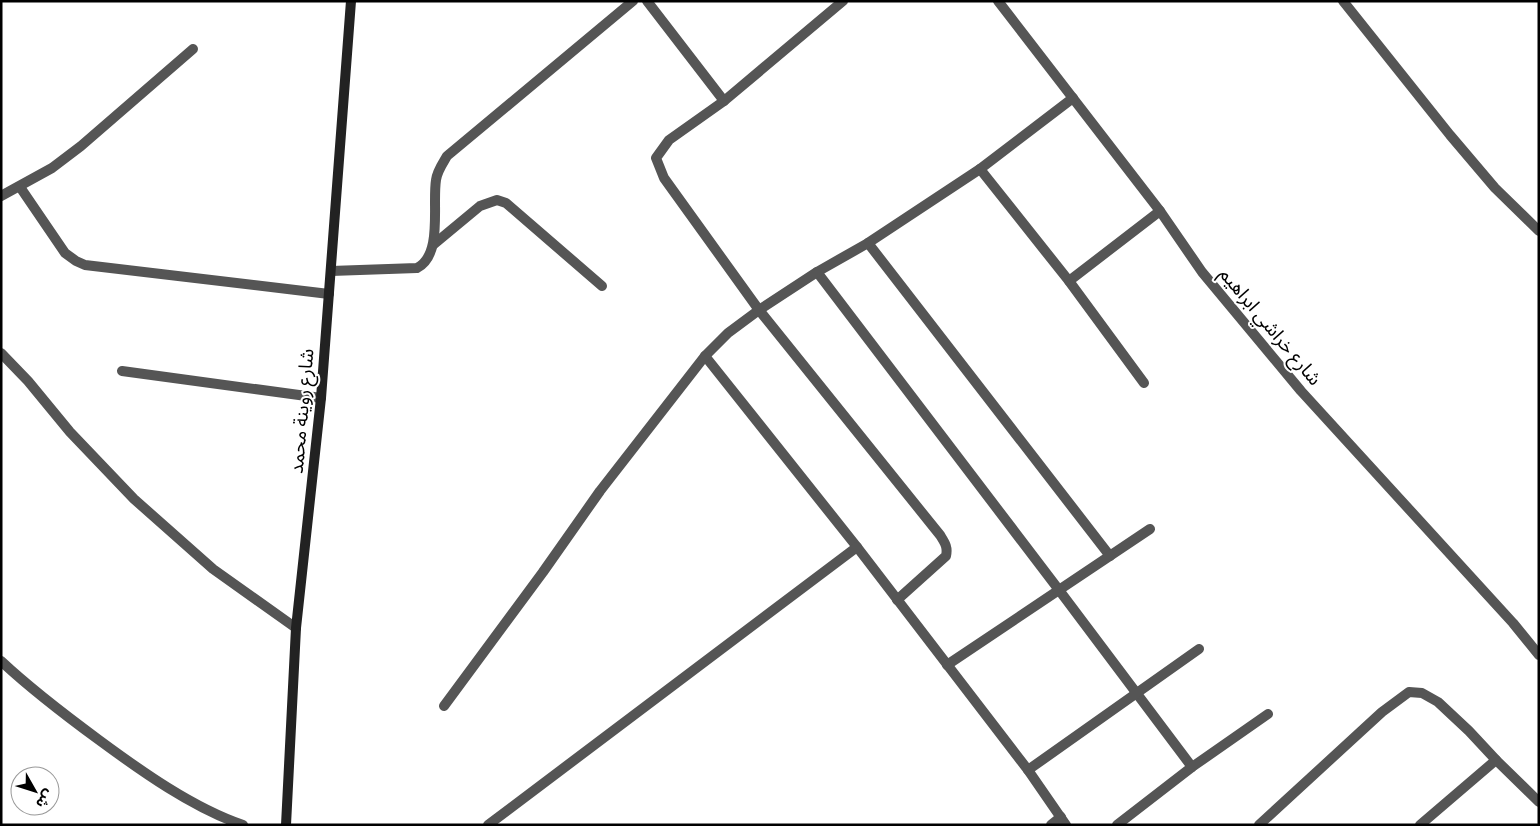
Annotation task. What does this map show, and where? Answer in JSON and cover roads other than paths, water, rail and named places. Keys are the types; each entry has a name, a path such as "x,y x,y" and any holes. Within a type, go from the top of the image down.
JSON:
{"main road":[{"name":"شارع روينة محمد","path":"286,825 296,628 321,398 352,1"}],"street":[{"path":"331,271 417,268 422,265 429,258 433,245 436,180 447,156 633,1"},
{"path":"647,1 724,101"},
{"path":"843,1 724,101 669,140 656,158 664,178 759,310 940,535 947,548 946,556 897,600"},
{"name":"شارع خراشي ابراهيم","path":"998,1 1160,211 1202,272 1301,391 1537,650"},
{"path":"1343,1 1495,188 1539,231"},
{"path":"1,196 52,168 193,49"},
{"path":"444,706 600,491 705,356 728,333 759,310 868,243 980,169 1073,98"},
{"path":"980,169 1069,281 1144,384"},
{"path":"20,187 65,252 76,261 85,265 329,294"},
{"path":"433,245 480,206 497,200 506,203 602,286"},
{"path":"1069,281 1160,211"},
{"path":"868,243 1110,556"},
{"path":"818,272 1192,767"},
{"path":"1,352 28,381 70,432 134,499 213,569 296,628"},
{"path":"705,356 857,547 1028,770 1063,821 1051,825"},
{"path":"122,371 321,398"},
{"path":"948,665 1150,530"},
{"path":"488,825 857,547"},
{"path":"1028,770 1199,649"},
{"path":"1,661 52,705 122,757 171,790 243,825"},
{"path":"1259,825 1382,712 1409,692 1422,693 1438,702 1470,731 1496,760 1539,802"},
{"path":"1117,825 1192,767 1268,714"},
{"path":"1420,825 1496,760"}]}
